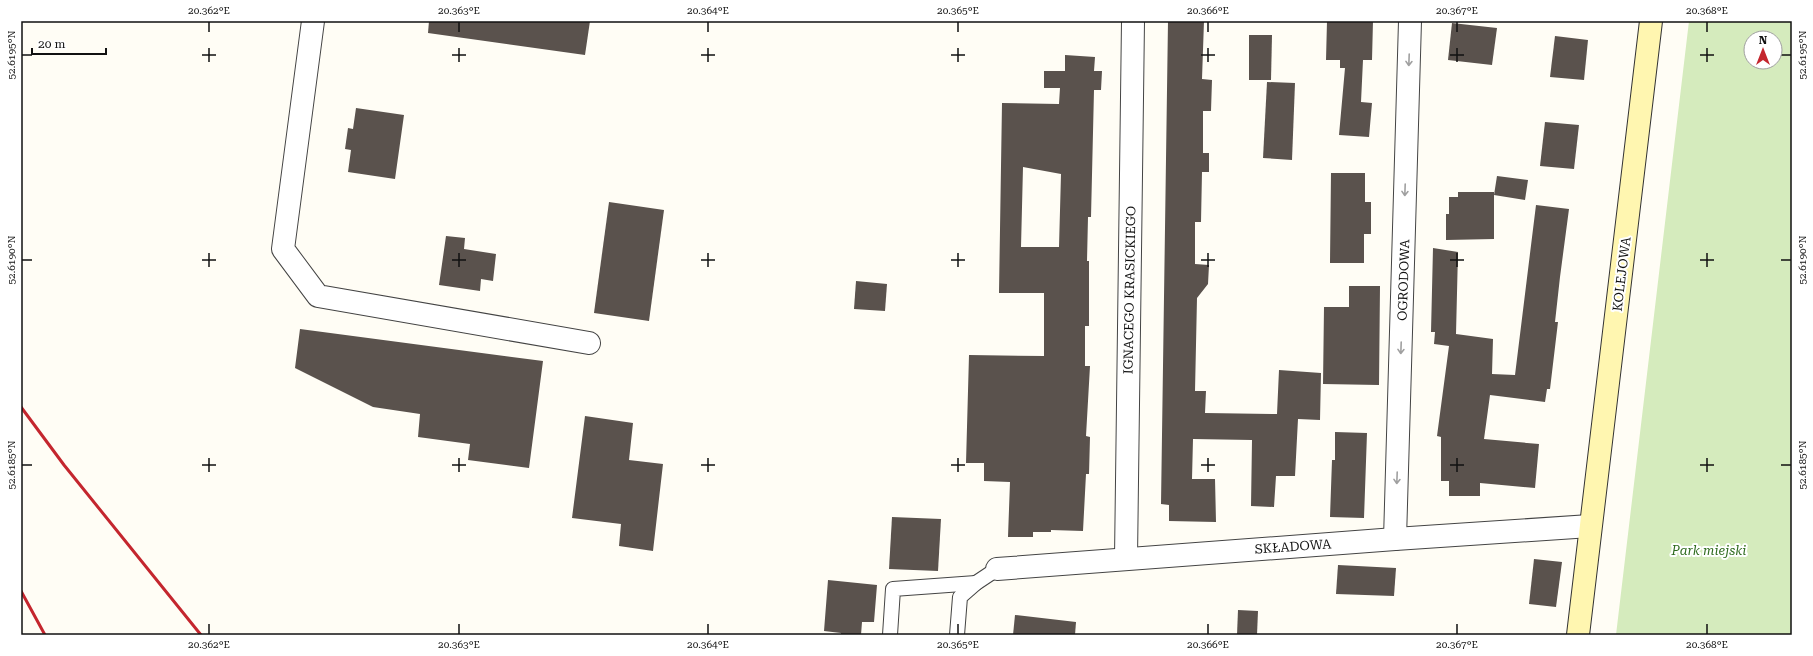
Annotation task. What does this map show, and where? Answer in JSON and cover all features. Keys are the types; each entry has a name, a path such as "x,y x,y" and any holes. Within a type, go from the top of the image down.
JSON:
{"street":[{"path":"313,21 283,250 318,296 589,343"},
{"name":"IGNACEGO KRASICKIEGO","path":"1126,558 1133,21"},
{"name":"OGRODOWA","path":"1395,539 1410,21"},
{"name":"KOLEJOWA","path":"1578,635 1651,21"},
{"name":"SKŁADOWA","path":"997,569 1126,558 1590,526"}],"lane":[{"path":"958,635 960,596 997,569"},
{"path":"890,635 893,589 976,583"}],"green space":[{"name":"Park miejski","path":"1689,21 1792,21 1792,635 1616,635"}],"building":[{"path":"429,21 590,21 585,55 428,33"},
{"path":"1168,21 1204,21 1202,79 1212,80 1211,111 1203,111 1203,153 1209,153 1209,172 1202,172 1201,222 1195,222 1195,264 1209,265 1208,284 1197,298 1195,391 1206,391 1205,413 1277,414 1279,370 1321,373 1320,420 1298,419 1295,476 1276,476 1274,507 1251,506 1252,440 1193,439 1192,479 1215,479 1216,522 1169,521 1169,505 1161,504"},
{"path":"1327,21 1373,21 1372,60 1363,60 1361,102 1372,103 1369,137 1339,135 1345,68 1340,68 1340,60 1326,60"},
{"path":"1452,23 1497,28 1492,65 1448,60"},
{"path":"1249,35 1272,35 1271,80 1249,80"},
{"path":"1555,36 1588,40 1584,80 1550,77"},
{"path":"1065,55 1095,57 1094,71 1102,71 1101,90 1094,90 1091,217 1088,217 1087,261 1089,261 1089,326 1085,326 1085,366 1090,366 1086,436 1090,437 1089,474 1086,474 1083,531 1051,530 1051,532 1033,532 1033,537 1008,537 1010,482 984,481 984,463 966,463 969,355 1044,356 1044,293 999,293 1002,103 1059,104 1060,88 1044,88 1044,71 1065,71","holes":["1023,167 1061,174 1059,247 1021,247"]},
{"path":"1267,82 1295,83 1292,160 1263,158"},
{"path":"356,108 404,115 395,179 348,172 351,150 345,149 348,128 353,129"},
{"path":"1545,122 1579,125 1574,169 1540,166"},
{"path":"1331,173 1365,173 1365,202 1371,202 1371,234 1364,234 1364,263 1330,263"},
{"path":"1497,176 1528,180 1525,200 1494,195"},
{"path":"1458,192 1494,192 1494,239 1446,240 1446,214 1449,214 1449,197 1458,197"},
{"path":"609,202 664,210 649,321 594,313"},
{"path":"1536,205 1569,209 1555,322 1558,322 1550,389 1547,389 1545,402 1490,395 1484,439 1539,444 1535,488 1480,483 1480,496 1449,496 1449,481 1441,481 1441,437 1437,436 1449,346 1434,344 1435,332 1431,332 1433,248 1458,252 1456,334 1493,339 1492,374 1515,375"},
{"path":"446,236 465,238 464,249 496,254 493,281 481,279 480,291 439,285"},
{"path":"856,281 887,284 885,311 854,309"},
{"path":"1349,286 1380,286 1379,385 1323,384 1324,307 1349,307"},
{"path":"300,329 543,361 529,468 468,460 470,444 418,437 420,414 373,407 295,368"},
{"path":"585,416 633,423 629,460 663,464 653,551 619,546 621,524 572,518"},
{"path":"1335,432 1367,433 1364,518 1330,517 1332,460 1335,460"},
{"path":"892,517 941,519 938,571 889,569"},
{"path":"1534,559 1562,562 1556,607 1529,604"},
{"path":"1338,565 1396,568 1394,596 1336,594"},
{"path":"828,580 877,585 874,622 862,622 861,635 841,635 841,633 824,631"},
{"path":"1238,610 1258,611 1257,635 1237,635"},
{"path":"1015,615 1076,622 1075,635 1013,635"}],"railway":[{"path":"21,407 64,465 201,635"},
{"path":"21,591 45,635"}]}
